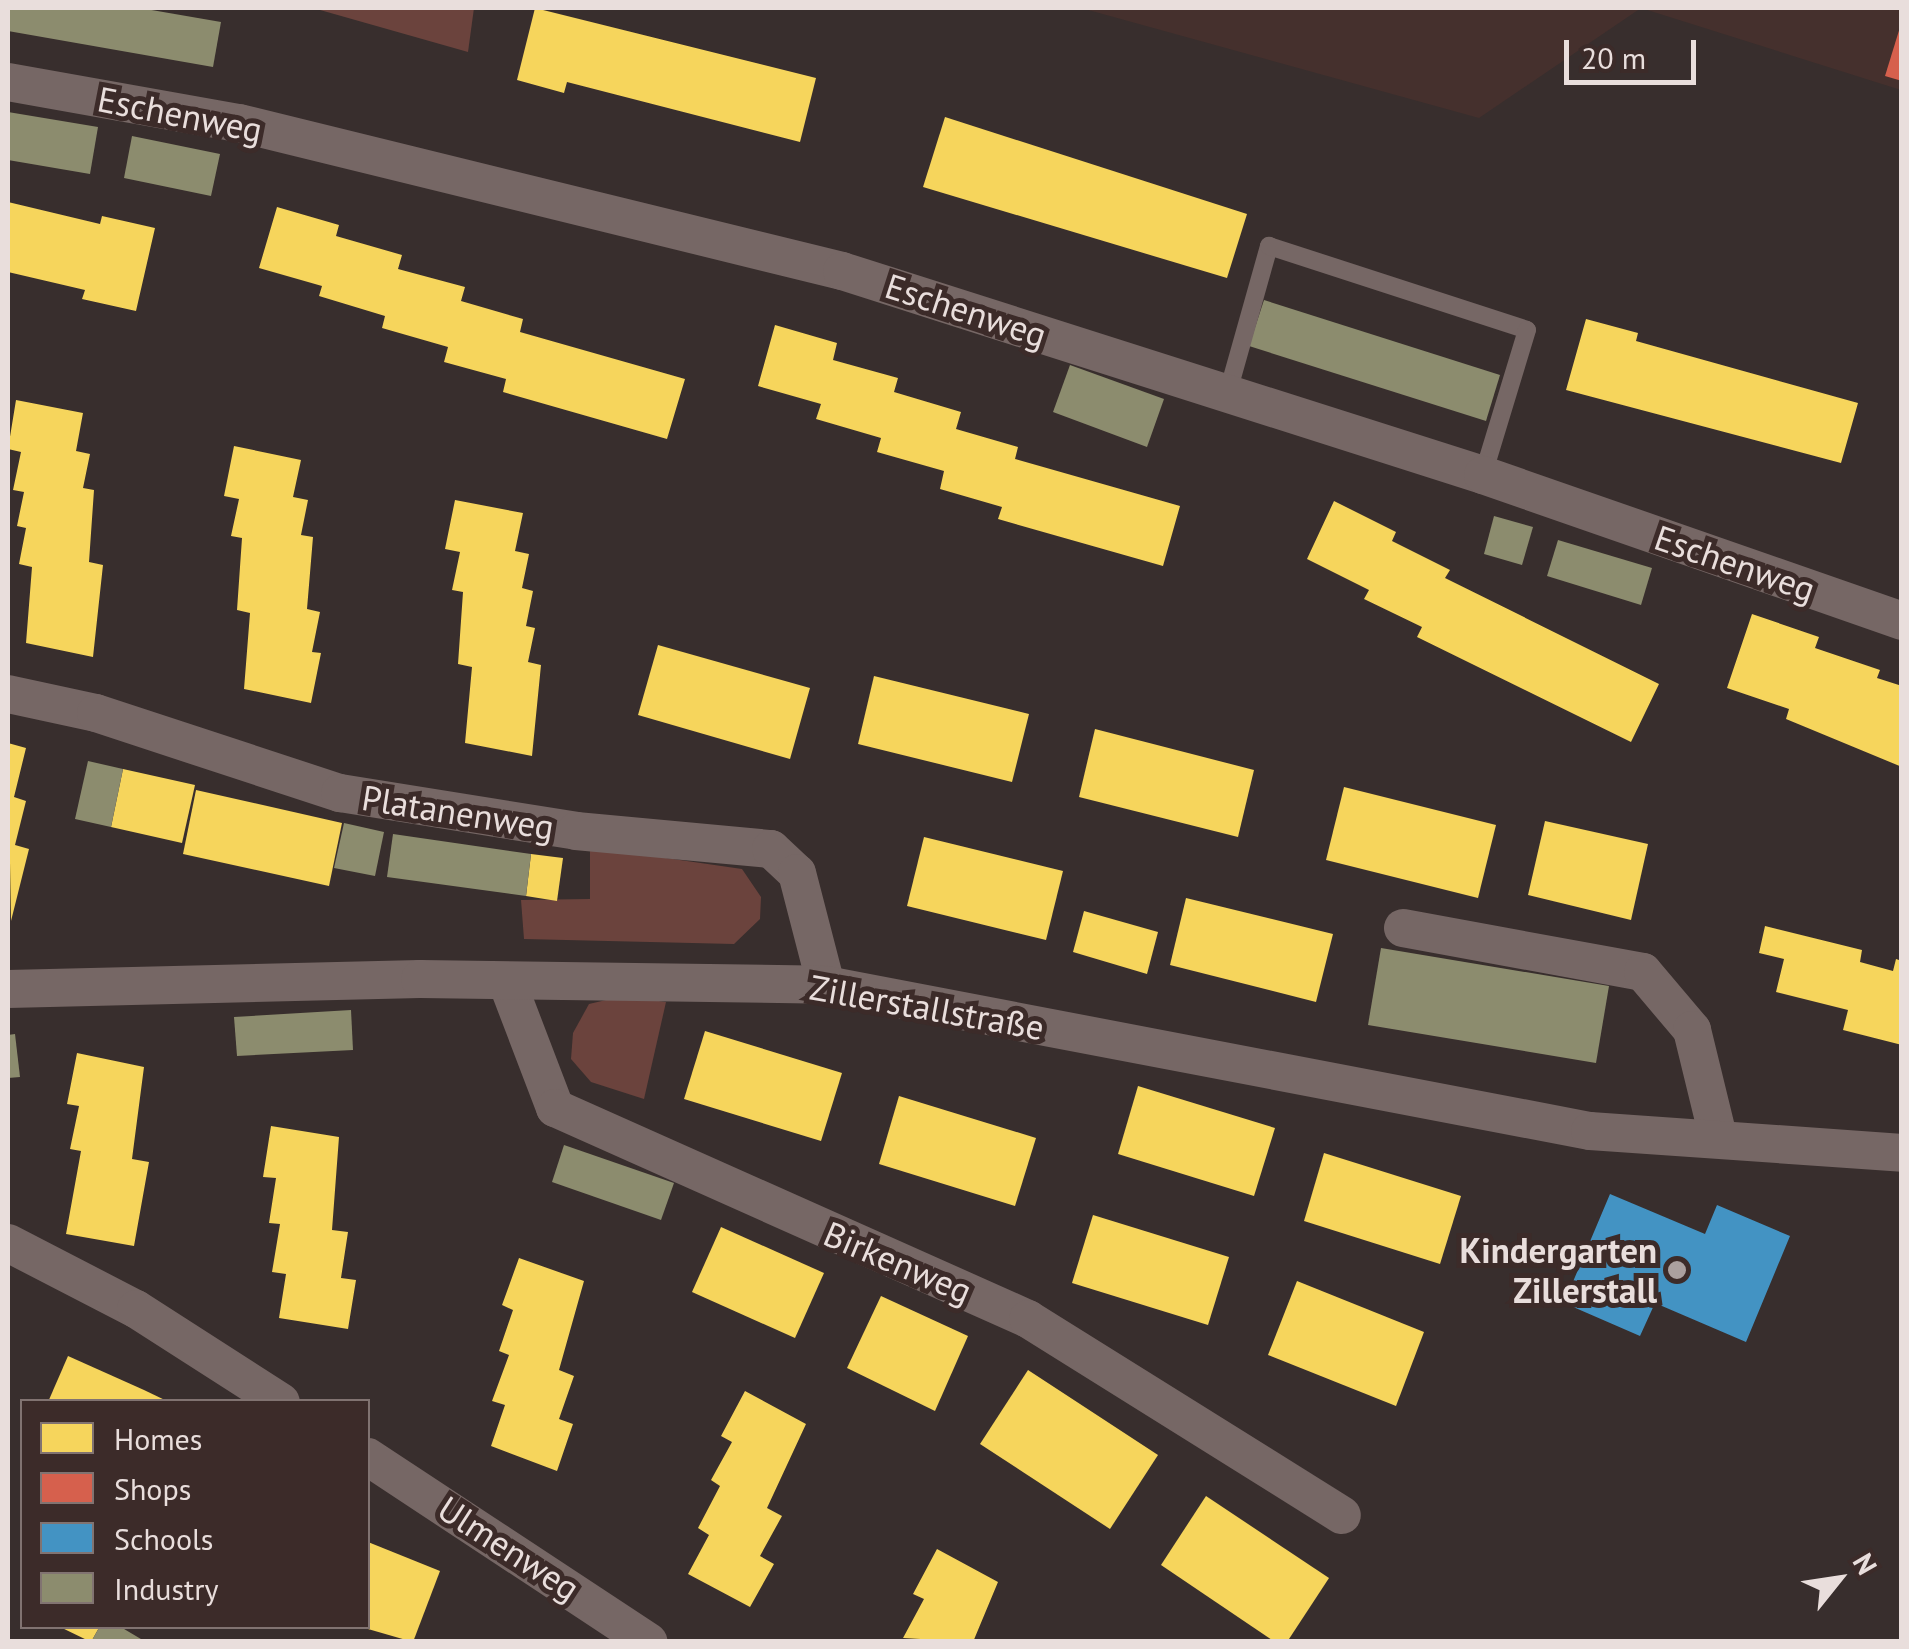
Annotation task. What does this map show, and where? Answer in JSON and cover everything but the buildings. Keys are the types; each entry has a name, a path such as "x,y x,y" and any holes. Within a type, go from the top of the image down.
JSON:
{"street":[{"name":"Eschenweg","path":"8,82 238,123 842,270 1482,475 1902,621"},
{"name":"Platanenweg","path":"8,694 96,713 340,793 576,831 771,849 797,873 826,985"},
{"path":"1403,928 1643,972 1692,1030 1718,1138"},
{"name":"Zillerstallstraße","path":"8,989 507,982 826,985 1590,1131 1902,1153"},
{"name":"Birkenweg","path":"507,982 554,1108 1028,1318 1342,1515"},
{"path":"8,1244 136,1309 275,1399"},
{"name":"Ulmenweg","path":"370,1458 649,1642"}],"lane":[{"path":"1228,392 1269,246 1509,324 1527,330 1482,475"}],"shaded area":[{"path":"313,8 474,8 468,52"},
{"path":"1081,8 1641,8 1479,118"},
{"path":"1641,8 1901,8 1901,90"},
{"path":"590,847 742,869 761,897 760,919 734,944 524,939 521,900 590,899"},
{"path":"623,996 666,1002 644,1099 591,1082 571,1059 573,1033 589,1004"}],"place":[{"name":"Kindergarten Zillerstall","path":"1677,1270"}]}
